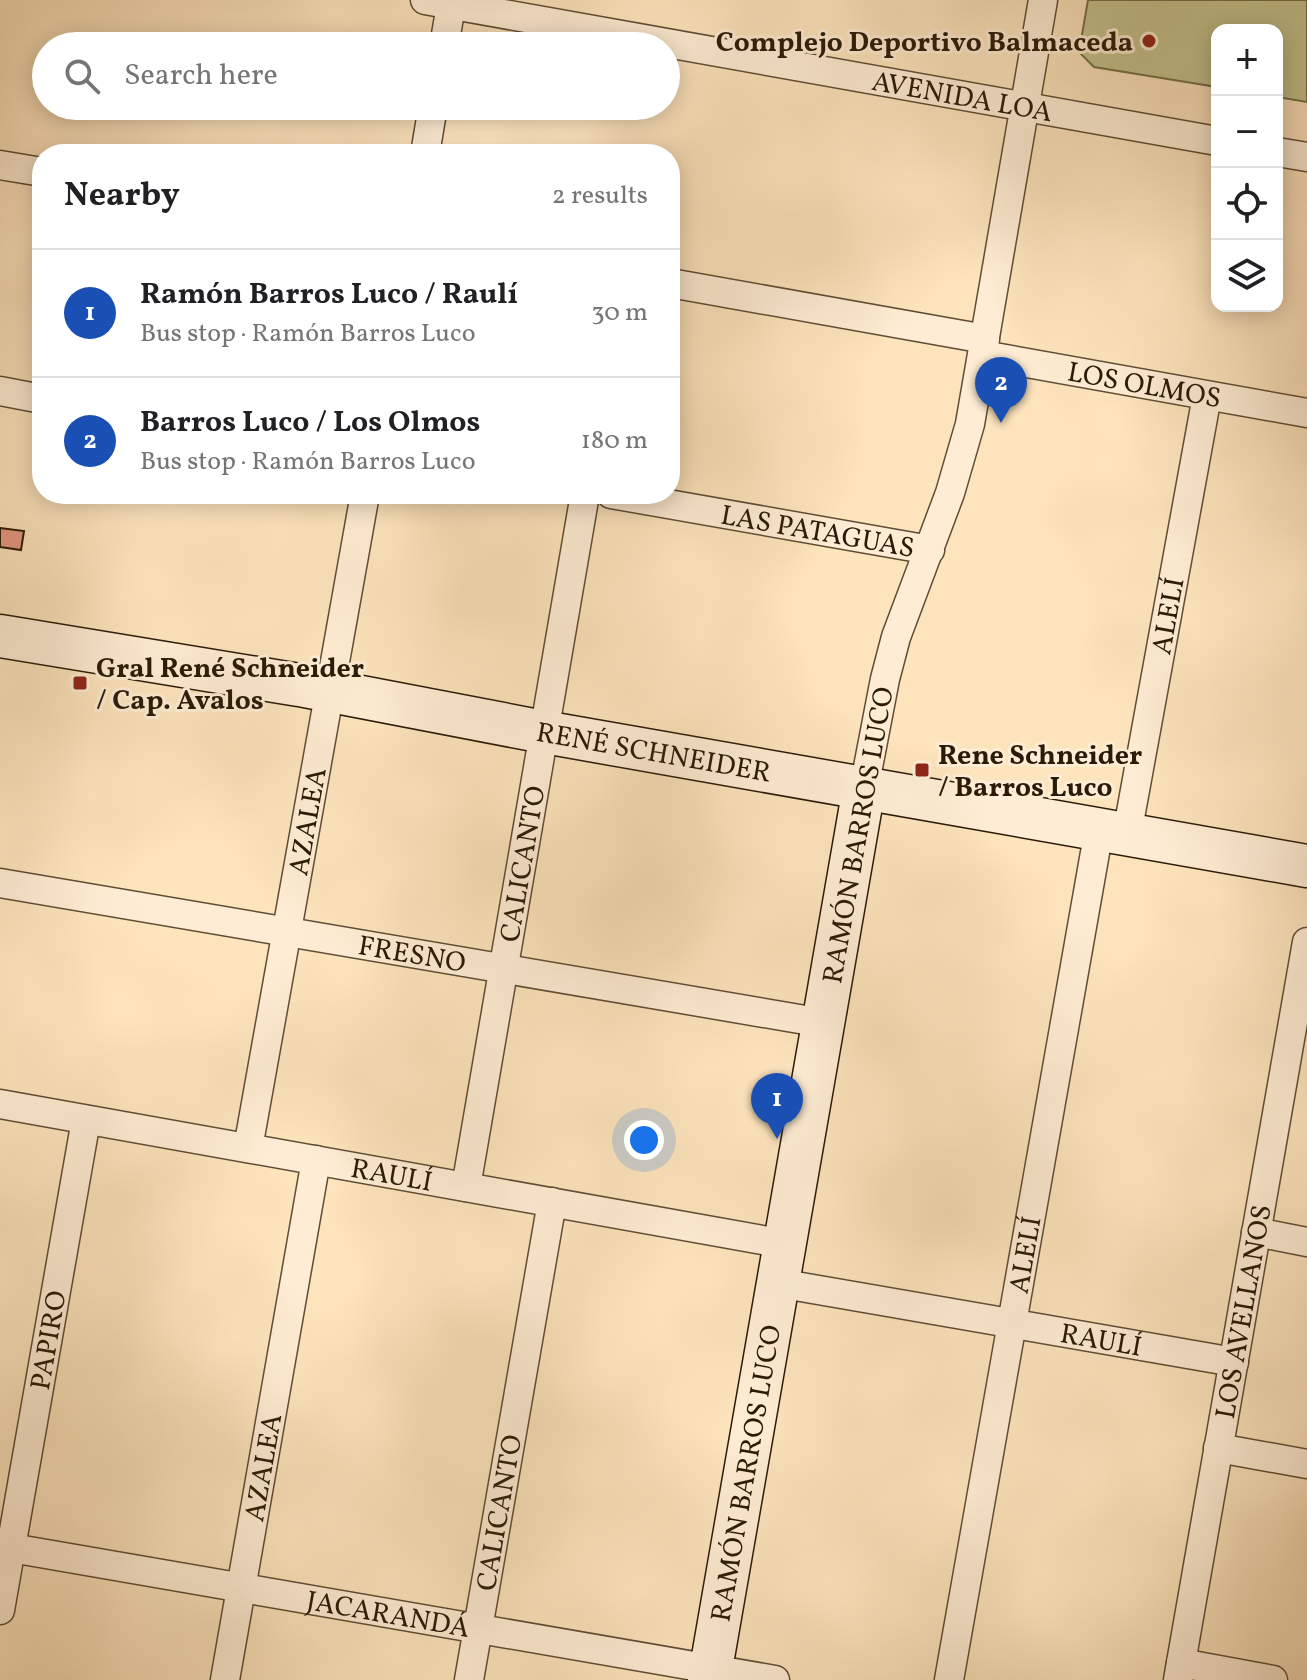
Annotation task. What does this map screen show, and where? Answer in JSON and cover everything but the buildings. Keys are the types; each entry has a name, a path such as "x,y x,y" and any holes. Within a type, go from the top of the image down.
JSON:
{"street":[{"name":"RAMÓN BARROS LUCO","path":"710,1674 885,679 896,637 961,459 984,347 1043,0"},
{"name":"AVENIDA LOA","path":"443,2 609,32"},
{"path":"443,2 444,32"},
{"name":"AVENIDA LOA","path":"680,45 1211,140"},
{"path":"427,144 431,120"},
{"path":"1283,153 1307,157"},
{"path":"0,165 32,170"},
{"name":"LOS OLMOS","path":"680,285 1207,396 1307,413"},
{"path":"0,391 32,397"},
{"name":"ALELÍ","path":"949,1680 1012,1323 1207,396"},
{"name":"AZALEA","path":"248,1148 363,504"},
{"name":"CALICANTO","path":"466,1187 583,504"},
{"name":"LAS PATAGUAS","path":"668,504 930,550"},
{"name":"RENÉ SCHNEIDER","path":"0,636 1307,866"},
{"name":"FRESNO","path":"0,883 823,1023"},
{"name":"LOS AVELLANOS","path":"1179,1671 1256,1232 1300,1020 1307,942"},
{"name":"RAULÍ","path":"0,1104 552,1202 1012,1323 1234,1362"},
{"name":"PAPIRO","path":"0,1610 5,1547 86,1120"},
{"name":"AZALEA","path":"225,1680 316,1160"},
{"name":"CALICANTO","path":"469,1680 552,1202"},
{"path":"1256,1232 1307,1242"},
{"path":"1218,1448 1307,1464"},
{"name":"JACARANDÁ","path":"5,1547 477,1629 710,1674 775,1680"},
{"path":"1179,1671 1273,1680"}],"green space":[{"name":"Complejo Deportivo Balmaceda","path":"1088,0 1307,0 1307,102 1283,98 1283,24 1211,24 1211,86 1094,67 1079,52"}],"place":[{"name":"Complejo Deportivo Balmaceda","path":"1149,41"},
{"name":"Barros Luco / Los Olmos","path":"1001,423"},
{"name":"Gral René Schneider / Cap. Avalos","path":"80,683"},
{"name":"Rene Schneider / Barros Luco","path":"922,770"},
{"name":"Ramón Barros Luco / Raulí","path":"777,1139"}]}
